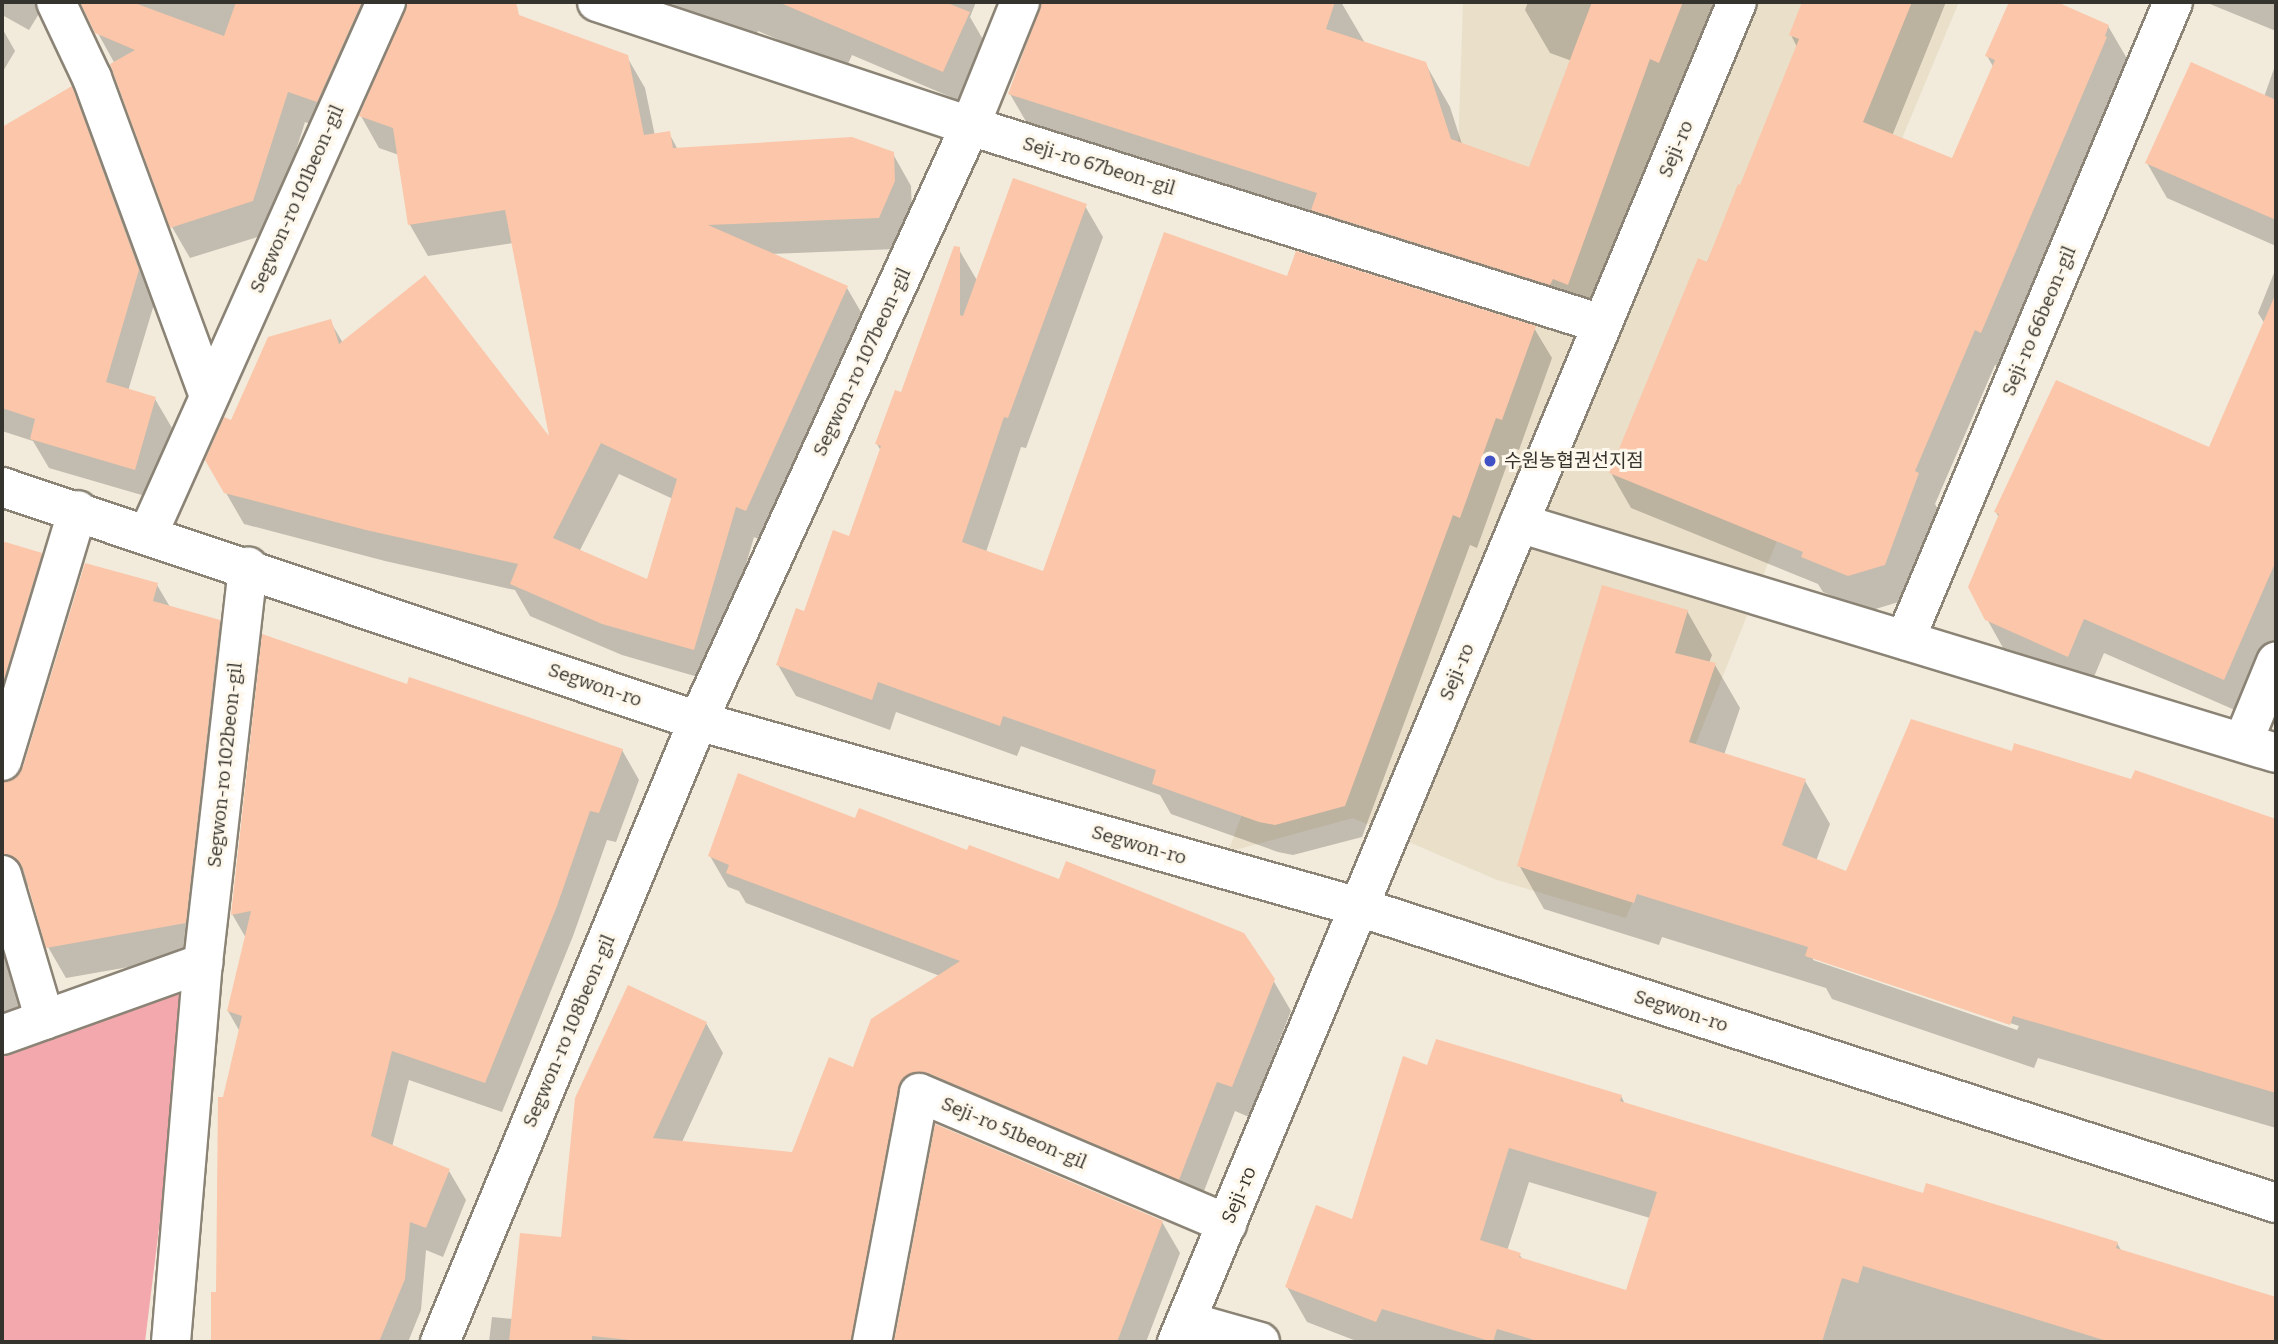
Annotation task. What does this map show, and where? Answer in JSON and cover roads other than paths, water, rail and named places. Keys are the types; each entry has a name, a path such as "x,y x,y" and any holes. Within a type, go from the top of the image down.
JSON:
{"street":[{"path":"56,2 92,78 209,396"},
{"name":"Segwon-ro 101beon-gil","path":"148,534 386,2"},
{"name":"Seji-ro 67beon-gil","path":"597,2 970,126 1602,324"},
{"name":"Segwon-ro 107beon-gil","path":"698,721 970,126 1020,2"},
{"name":"Seji-ro","path":"1182,1331 1737,2"},
{"name":"Seji-ro 66beon-gil","path":"1905,640 2173,2"},
{"name":"Segwon-ro","path":"2,486 698,721 1359,907 2276,1203"},
{"path":"2,761 78,510"},
{"path":"1519,523 2260,748 2276,662"},
{"name":"Segwon-ro 102beon-gil","path":"171,1342 202,963 248,568"},
{"name":"Segwon-ro 108beon-gil","path":"440,1342 698,721"},
{"path":"2,874 46,1020"},
{"path":"2,1035 202,963"},
{"name":"Seji-ro 51beon-gil","path":"872,1342 919,1093 1227,1224"},
{"path":"1182,1331 1261,1342"}],"place":[{"name":"수원농협권선지점","path":"1490,461"}]}
